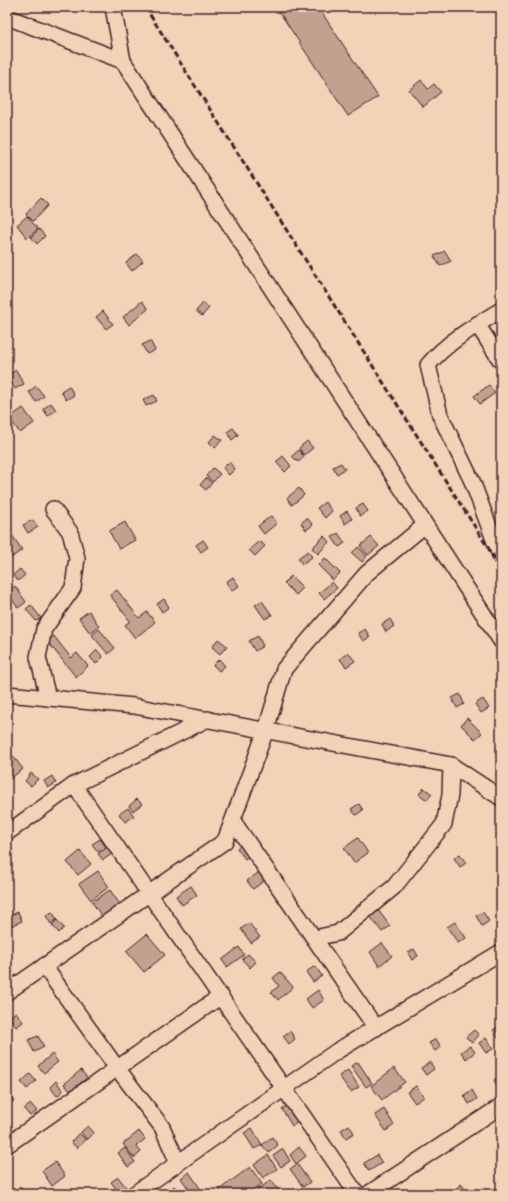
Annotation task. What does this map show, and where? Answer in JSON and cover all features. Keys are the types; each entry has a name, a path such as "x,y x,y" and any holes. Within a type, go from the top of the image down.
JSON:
{"street":[{"path":"113,7 123,61 501,641"},
{"path":"7,17 123,61"},
{"path":"501,310 477,324 435,356 428,365 440,415 496,526 501,558"},
{"path":"477,324 501,361"},
{"path":"48,698 38,657 44,629 73,588 77,558 70,532 53,509"},
{"path":"7,992 225,841 266,730 284,669 368,573 425,525"},
{"path":"7,694 134,706 451,765 501,798"},
{"path":"7,832 74,785 208,720"},
{"path":"314,938 338,933 394,887 444,824 450,795 451,765"},
{"path":"74,785 357,1194"},
{"path":"233,821 376,1028"},
{"path":"134,1194 337,1051 501,952"},
{"path":"44,966 117,1068 162,1126 178,1163"},
{"path":"7,1145 221,996"},
{"path":"368,1194 501,1106"}],"building":[{"path":"276,7 324,7 320,10 378,97 348,116"},
{"path":"421,80 428,89 434,84 441,92 423,107 409,90"},
{"path":"41,198 48,205 33,221 26,214"},
{"path":"27,216 38,229 27,238 17,225"},
{"path":"39,229 45,236 37,244 31,237"},
{"path":"445,251 451,261 440,266 434,256"},
{"path":"137,254 143,261 132,271 126,263"},
{"path":"142,301 148,309 129,325 123,317"},
{"path":"203,303 209,308 202,316 196,311"},
{"path":"103,311 113,324 106,329 96,317"},
{"path":"150,341 155,350 147,354 142,345"},
{"path":"16,370 24,384 15,389 7,376"},
{"path":"489,385 495,393 480,404 474,396"},
{"path":"36,386 44,396 36,402 29,392"},
{"path":"69,386 74,395 66,400 61,391"},
{"path":"154,395 157,401 146,406 143,400"},
{"path":"51,403 56,410 48,416 43,409"},
{"path":"23,408 34,423 20,433 9,418"},
{"path":"233,428 238,435 232,440 227,432"},
{"path":"215,435 222,440 215,448 209,442"},
{"path":"307,441 313,448 304,455 299,448"},
{"path":"299,450 304,457 298,462 292,456"},
{"path":"283,456 291,466 285,472 276,462"},
{"path":"229,462 235,469 229,475 223,468"},
{"path":"341,463 345,469 337,474 333,467"},
{"path":"213,468 220,474 213,482 206,476"},
{"path":"206,478 212,483 206,490 200,485"},
{"path":"299,488 304,495 292,505 287,498"},
{"path":"325,502 332,511 325,518 317,508"},
{"path":"363,504 368,511 360,516 356,508"},
{"path":"347,511 352,519 345,524 340,516"},
{"path":"271,516 277,523 264,534 258,526"},
{"path":"307,518 313,525 306,530 301,523"},
{"path":"33,520 38,527 28,533 23,525"},
{"path":"125,522 135,540 119,549 109,531"},
{"path":"338,533 345,543 339,547 332,537"},
{"path":"12,535 22,550 7,561 7,538"},
{"path":"324,536 329,542 318,554 312,548"},
{"path":"371,537 379,546 368,555 360,546"},
{"path":"203,540 208,547 201,552 196,545"},
{"path":"259,541 265,546 255,556 249,550"},
{"path":"358,547 367,556 362,562 352,553"},
{"path":"308,551 312,557 302,564 298,558"},
{"path":"325,558 340,573 333,580 318,565"},
{"path":"20,569 25,575 18,581 13,575"},
{"path":"291,576 303,588 296,595 284,583"},
{"path":"233,577 239,586 232,591 226,582"},
{"path":"332,582 337,588 324,599 319,593"},
{"path":"15,586 26,602 18,608 7,592"},
{"path":"117,590 139,618 147,612 155,622 135,638 125,625 130,621 110,595"},
{"path":"164,599 169,607 162,612 157,604"},
{"path":"262,601 272,615 265,619 255,605"},
{"path":"31,605 41,618 36,621 26,609"},
{"path":"89,611 99,626 90,633 79,618"},
{"path":"390,619 394,626 386,632 382,624"},
{"path":"99,629 115,648 108,654 92,635"},
{"path":"365,629 370,637 363,641 358,633"},
{"path":"54,636 71,658 77,653 88,666 76,677 47,641"},
{"path":"258,636 263,646 255,651 249,641"},
{"path":"218,639 227,646 220,654 212,647"},
{"path":"97,650 103,657 96,664 90,657"},
{"path":"348,652 355,661 346,667 340,659"},
{"path":"219,659 225,666 219,671 213,665"},
{"path":"460,694 464,704 457,708 452,698"},
{"path":"483,699 489,708 481,713 475,704"},
{"path":"467,718 482,733 475,739 461,725"},
{"path":"10,752 23,769 8,780 7,755"},
{"path":"31,773 38,779 31,786 25,781"},
{"path":"52,776 56,783 48,788 44,781"},
{"path":"424,788 432,794 427,800 419,794"},
{"path":"137,799 142,804 133,811 129,806"},
{"path":"359,804 363,810 356,815 351,809"},
{"path":"128,808 134,816 125,822 119,814"},
{"path":"358,838 368,853 354,863 344,848"},
{"path":"100,839 106,847 98,852 92,844"},
{"path":"249,839 257,850 245,859 237,848"},
{"path":"108,847 112,854 103,860 98,854"},
{"path":"80,851 91,864 78,875 67,862"},
{"path":"460,854 466,863 460,867 454,858"},
{"path":"262,870 268,878 253,889 247,881"},
{"path":"98,871 109,887 91,900 79,884"},
{"path":"191,886 197,895 182,905 176,896"},
{"path":"110,890 121,906 103,918 92,902"},
{"path":"378,910 390,926 382,932 370,916"},
{"path":"18,912 22,921 7,928 7,917"},
{"path":"52,912 57,919 51,924 46,916"},
{"path":"483,912 489,921 482,926 476,916"},
{"path":"57,920 64,928 59,933 52,925"},
{"path":"455,922 466,938 458,943 447,927"},
{"path":"249,923 260,937 251,943 241,929"},
{"path":"147,934 165,955 144,972 126,951"},
{"path":"382,943 392,956 379,966 370,952"},
{"path":"239,947 244,955 227,967 222,960"},
{"path":"414,949 418,956 412,960 408,953"},
{"path":"248,954 256,962 250,968 242,959"},
{"path":"315,966 322,976 313,982 306,972"},
{"path":"280,972 293,987 278,1000 271,992 279,986 273,978"},
{"path":"318,990 324,1000 312,1008 306,999"},
{"path":"16,1012 23,1022 16,1027 9,1017"},
{"path":"500,1026 501,1038 499,1039 493,1030"},
{"path":"474,1030 479,1035 472,1043 466,1037"},
{"path":"290,1031 295,1039 289,1044 283,1036"},
{"path":"38,1036 44,1047 34,1052 28,1040"},
{"path":"486,1038 493,1049 486,1053 479,1043"},
{"path":"436,1039 441,1047 435,1051 429,1043"},
{"path":"470,1046 475,1052 466,1059 461,1052"},
{"path":"52,1054 58,1062 44,1073 38,1066"},
{"path":"358,1062 372,1083 366,1087 351,1066"},
{"path":"430,1062 434,1069 426,1075 421,1068"},
{"path":"394,1068 405,1082 382,1100 371,1086"},
{"path":"81,1070 87,1078 70,1091 64,1084"},
{"path":"348,1070 359,1087 351,1092 339,1076"},
{"path":"30,1074 36,1081 27,1089 21,1082"},
{"path":"501,1075 501,1084 497,1086 494,1080"},
{"path":"56,1081 63,1091 57,1096 50,1087"},
{"path":"416,1086 424,1097 415,1103 407,1092"},
{"path":"7,1088 14,1101 7,1104"},
{"path":"472,1090 477,1099 469,1104 464,1095"},
{"path":"31,1104 37,1111 30,1116 24,1109"},
{"path":"289,1104 300,1121 292,1126 282,1109"},
{"path":"384,1109 394,1125 386,1131 375,1115"},
{"path":"349,1125 354,1133 346,1138 341,1130"},
{"path":"88,1126 94,1133 87,1140 81,1132"},
{"path":"252,1128 262,1145 254,1149 244,1133"},
{"path":"139,1131 145,1139 136,1146 141,1152 134,1158 123,1144"},
{"path":"79,1133 86,1140 77,1148 71,1142"},
{"path":"272,1137 278,1145 269,1153 262,1145"},
{"path":"299,1147 306,1156 296,1164 290,1155"},
{"path":"125,1148 135,1162 128,1167 118,1153"},
{"path":"283,1149 290,1161 281,1167 273,1156"},
{"path":"268,1155 277,1169 263,1178 254,1165"},
{"path":"377,1155 382,1163 369,1171 364,1163"},
{"path":"55,1162 65,1176 52,1186 42,1171"},
{"path":"297,1164 310,1182 303,1187 290,1169"},
{"path":"250,1167 262,1184 248,1194 222,1194 219,1190"},
{"path":"189,1172 204,1194 192,1194 181,1178"},
{"path":"118,1177 129,1191 124,1194 120,1194 111,1182"},
{"path":"271,1180 279,1191 274,1194 252,1194"},
{"path":"461,1184 467,1191 463,1194 457,1194 454,1190"},
{"path":"20,1186 26,1194 14,1194 13,1192"},
{"path":"174,1186 179,1192 176,1194 168,1194 167,1193"}],"railway":[{"path":"145,7 501,568"}]}
